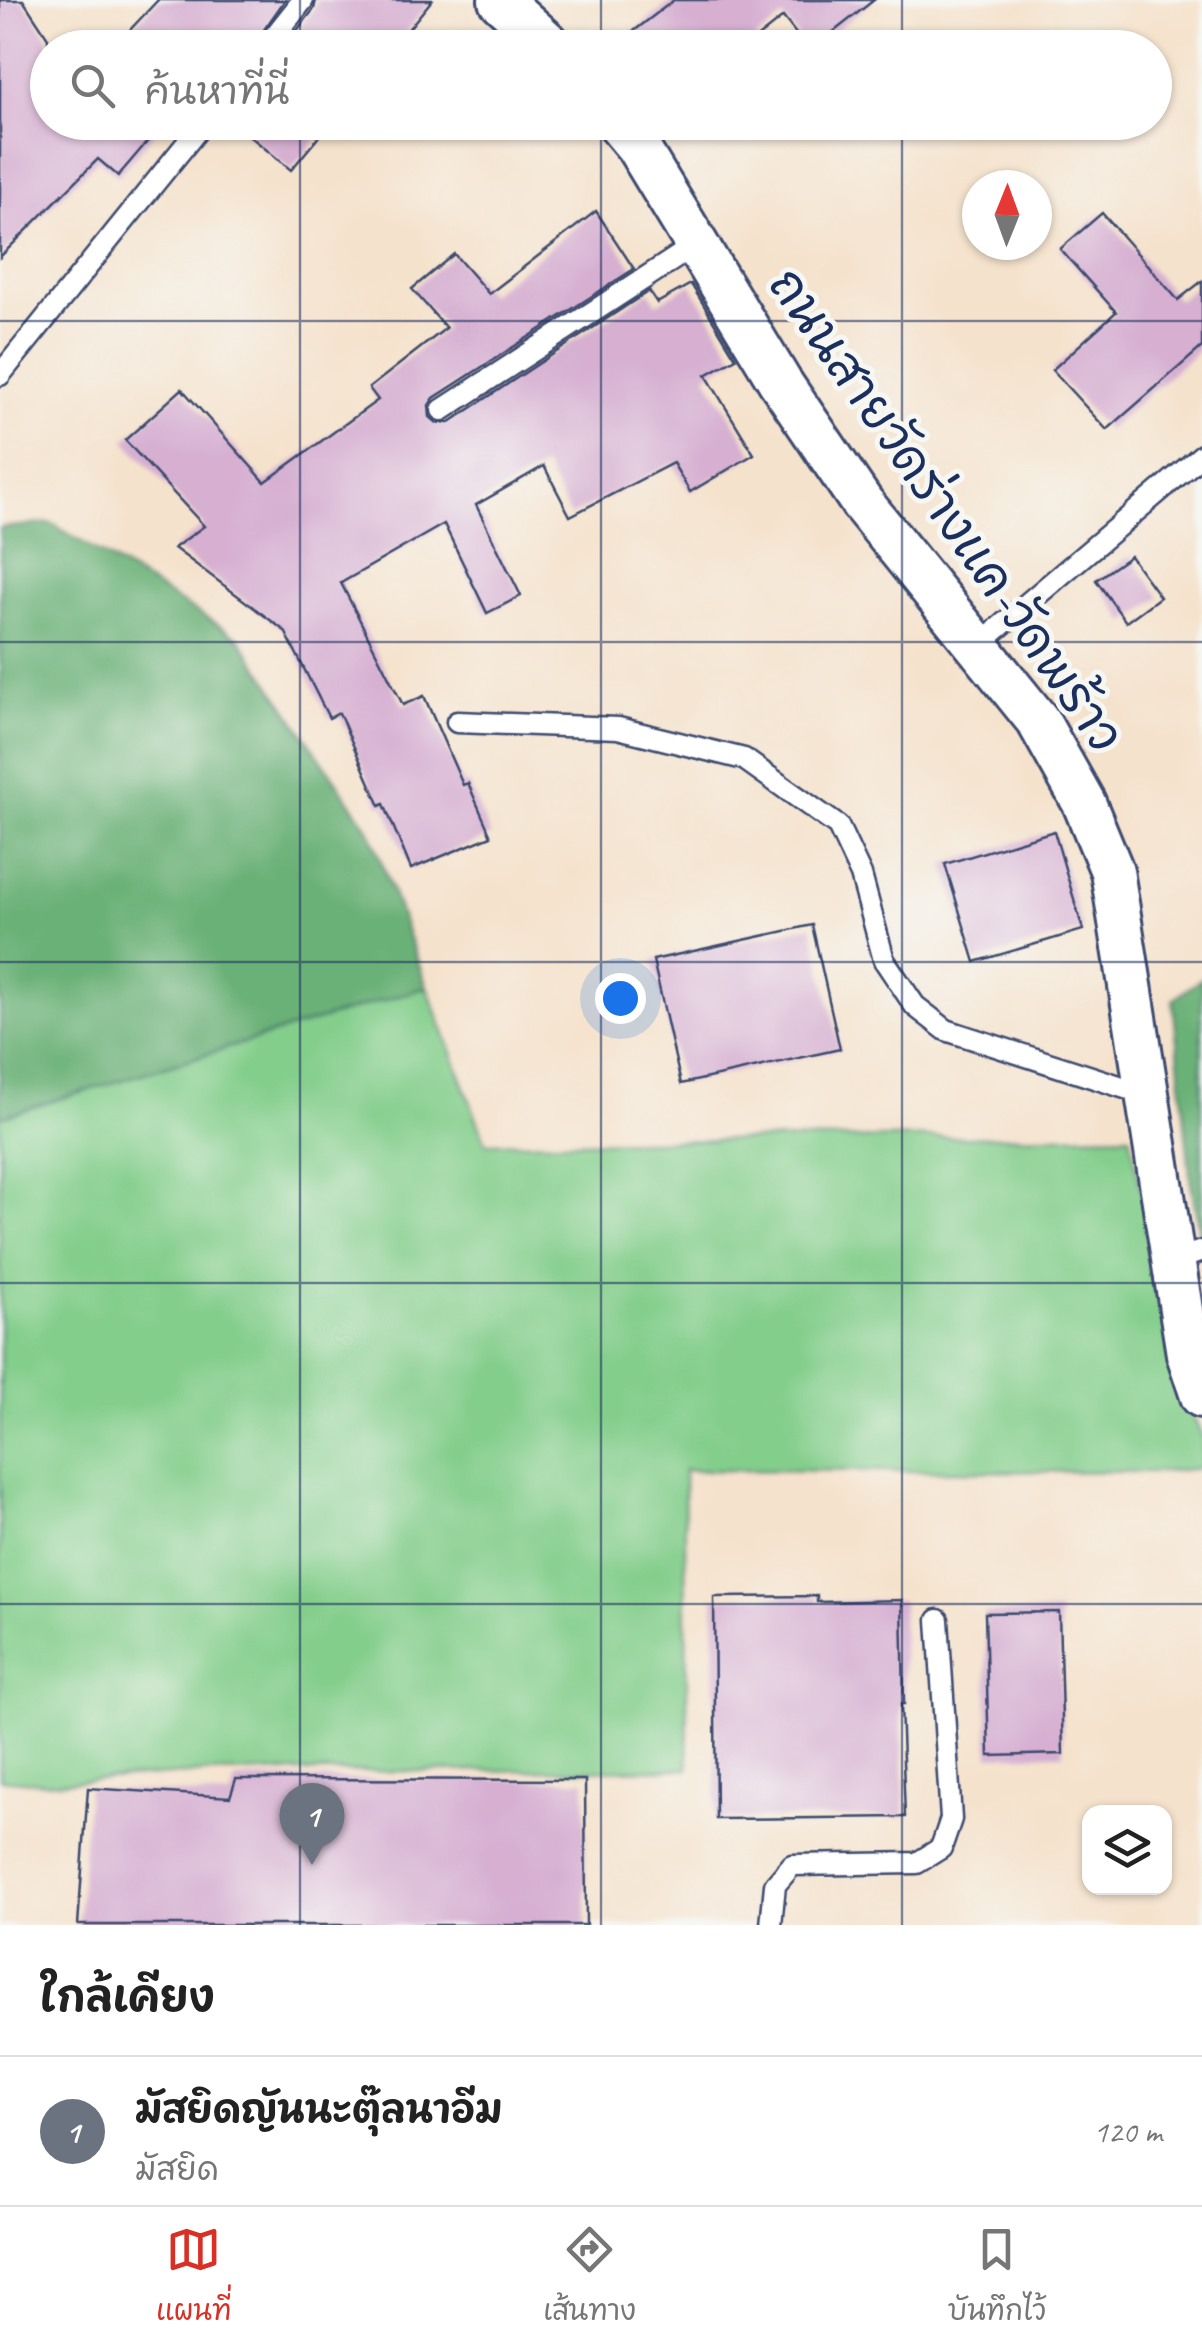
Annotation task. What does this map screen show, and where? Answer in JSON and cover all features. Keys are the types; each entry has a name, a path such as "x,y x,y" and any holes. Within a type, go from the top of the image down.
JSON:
{"street":[{"path":"500,0 533,30"},
{"name":"ถนนสายวัดร่างแค-วัดพร้าว","path":"646,140 697,244 780,382 862,503 1038,721 1084,802 1112,871 1147,1094 1187,1256 1188,1354 1202,1396"}],"lane":[{"path":"279,30 303,0"},
{"path":"0,375 189,140"},
{"path":"442,410 697,244"},
{"path":"976,646 1202,454"},
{"path":"457,722 618,728 744,759 838,826 861,875 884,960 915,1006 946,1030 1147,1094"},
{"path":"771,1925 775,1885 792,1865 918,1862 941,1848 951,1819 938,1620"}],"green space":[{"path":"51,523 239,638 370,831 427,987 0,1117 0,528"},
{"path":"1202,978 1202,1249 1191,1184 1173,1000"},
{"path":"427,987 486,1143 1130,1135 1180,1389 1202,1436 1202,1468 1162,1472 684,1470 688,1769 203,1773 46,1783 0,1779 0,1117"}],"building":[{"path":"0,0 23,0 43,30 30,30 30,140 149,140 118,176 98,159 0,257"},
{"path":"158,0 285,0 264,30 130,30"},
{"path":"316,0 432,0 408,30 297,30 314,9"},
{"path":"674,0 874,0 836,30 793,30 783,17 767,30 635,30"},
{"path":"255,140 316,140 291,170"},
{"path":"596,211 634,269 434,398 429,405 430,417 437,423 450,422 649,291 657,303 691,284 736,358 706,375 754,454 690,492 673,463 570,516 544,466 476,505 521,596 487,613 444,524 341,583 403,705 424,696 463,785 468,783 491,836 411,869 339,713 329,718 285,631 174,548 204,526 125,440 182,389 265,482 378,400 369,388 446,328 412,289 454,254 489,294"},
{"path":"1102,213 1178,300 1202,281 1202,347 1107,430 1052,370 1116,312 1060,249"},
{"path":"1130,556 1160,597 1126,622 1096,580"},
{"path":"1054,831 1083,930 975,962 945,864"},
{"path":"812,925 840,1049 681,1084 653,960"},
{"path":"817,1596 817,1602 902,1600 905,1817 716,1819 714,1597"},
{"path":"1059,1612 1063,1754 989,1756 985,1613"},
{"path":"236,1779 585,1780 586,1925 78,1925 88,1788 230,1797"}],"place":[{"name":"มัสยิดญันนะตุ๊ลนาอีม","path":"312,1865"}]}
